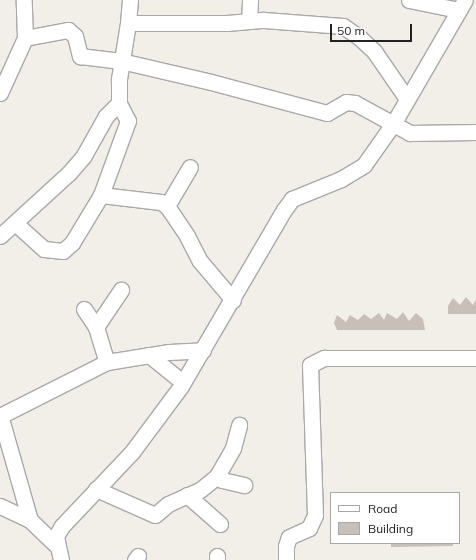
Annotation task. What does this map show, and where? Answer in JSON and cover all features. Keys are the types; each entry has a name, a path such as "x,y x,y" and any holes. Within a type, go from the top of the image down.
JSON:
{"street":[{"path":"0,93 25,38 24,0"},
{"path":"15,223 44,249 63,251 72,243 101,195 128,121 119,103 121,61 128,24 130,0"},
{"path":"249,21 250,0"},
{"path":"59,553 56,536 62,526 132,452 181,386 292,199 340,179 364,165 392,124 461,5 409,0"},
{"path":"128,24 249,21 343,26 350,29 374,51 407,98"},
{"path":"25,38 68,30 75,36 80,56 121,61 327,113 346,102 355,103 410,134 476,132"},
{"path":"0,236 47,195 83,157 106,116 119,103"},
{"path":"167,206 190,167"},
{"path":"101,195 147,198 167,206 187,236 200,260 233,300"},
{"path":"96,327 121,290"},
{"path":"84,310 96,327 107,362"},
{"path":"30,520 0,415 107,362 149,355 203,350"},
{"path":"149,355 176,377"},
{"path":"286,560 286,546 289,537 309,528 315,515 310,365 324,358 476,358"},
{"path":"96,489 155,515 168,504 187,496 217,476 233,448 239,425"},
{"path":"217,476 230,483 244,485"},
{"path":"187,496 220,524"},
{"path":"0,506 30,520 59,553"}],"building":[{"path":"466,297 473,305 476,299 476,314 448,314 448,306 453,298 460,305"},
{"path":"403,312 409,321 416,313 423,319 425,330 337,330 334,323 337,315 346,322 350,315 358,320 364,314 371,319 379,313 384,320 387,313 397,319"},
{"path":"391,544 453,544 453,546 391,547"}]}
